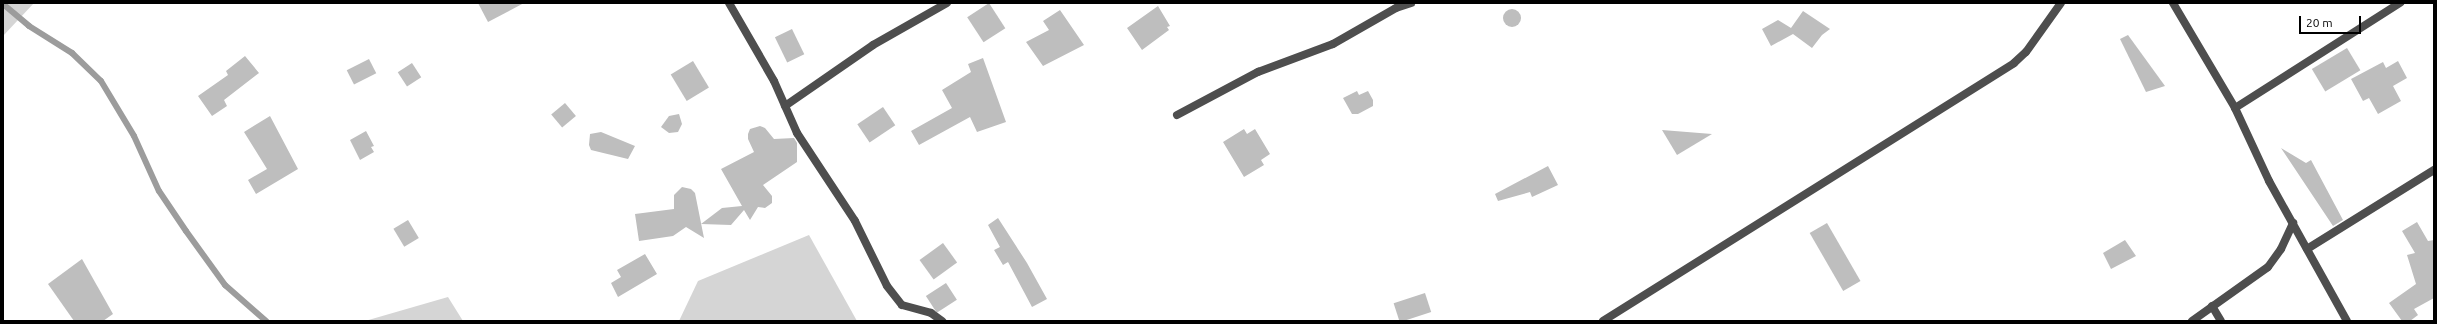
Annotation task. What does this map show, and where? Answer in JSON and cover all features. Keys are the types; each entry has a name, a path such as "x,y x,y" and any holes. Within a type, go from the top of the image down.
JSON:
{"street":[{"path":"730,3 774,81 797,133 856,221 888,286 902,305 931,313 942,321"},
{"path":"785,106 872,45 947,3"},
{"path":"1176,115 1258,72 1333,44 1396,8 1411,3"},
{"path":"1603,321 2014,63 2026,52 2061,3"},
{"path":"2173,3 2235,108 2269,180 2347,321"},
{"path":"2235,108 2400,3"},
{"path":"2307,249 2434,170"},
{"path":"2192,321 2268,267 2281,249 2293,223"},
{"path":"2212,306 2221,321"}],"shaded area":[{"path":"3,3 34,3 3,36"},
{"path":"809,235 857,321 679,321 698,281"},
{"path":"448,297 463,321 365,321"}],"building":[{"path":"478,3 524,3 488,22"},
{"path":"989,3 1005,28 984,42 967,17"},
{"path":"1158,6 1170,26 1167,27 1169,30 1142,50 1127,28"},
{"path":"1512,9 1518,12 1521,18 1518,24 1512,27 1506,24 1503,18 1506,12"},
{"path":"1060,10 1084,45 1043,66 1026,42 1049,30 1043,21"},
{"path":"1803,11 1830,29 1822,35 1812,48 1793,34 1771,46 1762,29 1778,20 1791,28"},
{"path":"792,29 804,54 787,62 775,37"},
{"path":"2128,35 2165,86 2146,92 2120,39"},
{"path":"2347,48 2360,70 2325,91 2312,69"},
{"path":"245,56 259,73 224,100 227,106 212,116 198,96 228,75 226,71"},
{"path":"983,58 1006,122 977,132 970,117 919,145 911,131 952,108 942,90 971,72 968,64"},
{"path":"369,59 376,73 354,85 347,70"},
{"path":"693,61 709,88 687,101 671,74"},
{"path":"2398,61 2407,78 2393,86 2401,101 2378,114 2369,98 2363,101 2351,79 2383,62 2386,68"},
{"path":"412,63 421,77 407,87 398,72"},
{"path":"1357,91 1359,95 1368,91 1373,100 1373,106 1358,114 1352,114 1343,98"},
{"path":"565,103 576,116 562,128 551,115"},
{"path":"883,107 895,125 870,143 857,124"},
{"path":"679,114 682,124 678,132 669,133 661,127 669,116"},
{"path":"270,116 298,169 256,194 248,180 267,169 244,132"},
{"path":"760,126 765,128 774,139 794,138 797,143 797,162 763,185 772,196 772,203 765,208 758,207 750,220 744,210 731,225 701,224 722,208 742,206 721,169 754,152 748,139 748,134 750,129"},
{"path":"1244,129 1247,134 1255,129 1270,154 1261,160 1264,165 1244,177 1223,142"},
{"path":"1662,130 1712,134 1677,155"},
{"path":"366,131 374,146 371,147 374,152 360,160 350,140"},
{"path":"601,132 635,146 628,159 591,150 589,145 590,134"},
{"path":"2281,148 2306,163 2311,160 2343,220 2333,226"},
{"path":"1548,166 1558,185 1532,197 1530,192 1498,201 1495,194"},
{"path":"682,187 691,189 695,193 704,238 686,227 673,236 639,241 635,214 674,209 674,195"},
{"path":"998,218 1027,263 1047,299 1032,307 1008,262 1003,265 994,250 1000,247 988,225"},
{"path":"408,220 419,238 404,247 393,229"},
{"path":"2417,222 2428,241 2434,240 2434,298 2414,309 2418,315 2410,321 2402,321 2389,303 2416,284 2407,255 2415,253 2402,231"},
{"path":"1827,223 1860,281 1843,291 1810,233"},
{"path":"2125,240 2136,256 2111,269 2103,253"},
{"path":"943,243 957,262 934,279 920,260"},
{"path":"645,254 657,274 618,297 611,283 621,277 617,270"},
{"path":"82,259 113,314 103,321 74,321 48,284"},
{"path":"946,283 957,300 937,313 926,296"},
{"path":"1425,293 1431,312 1399,321 1394,303"}],"waterway":[{"path":"3,4 29,26 72,53 101,81 134,136 159,191 186,231 225,285 266,321"}]}
